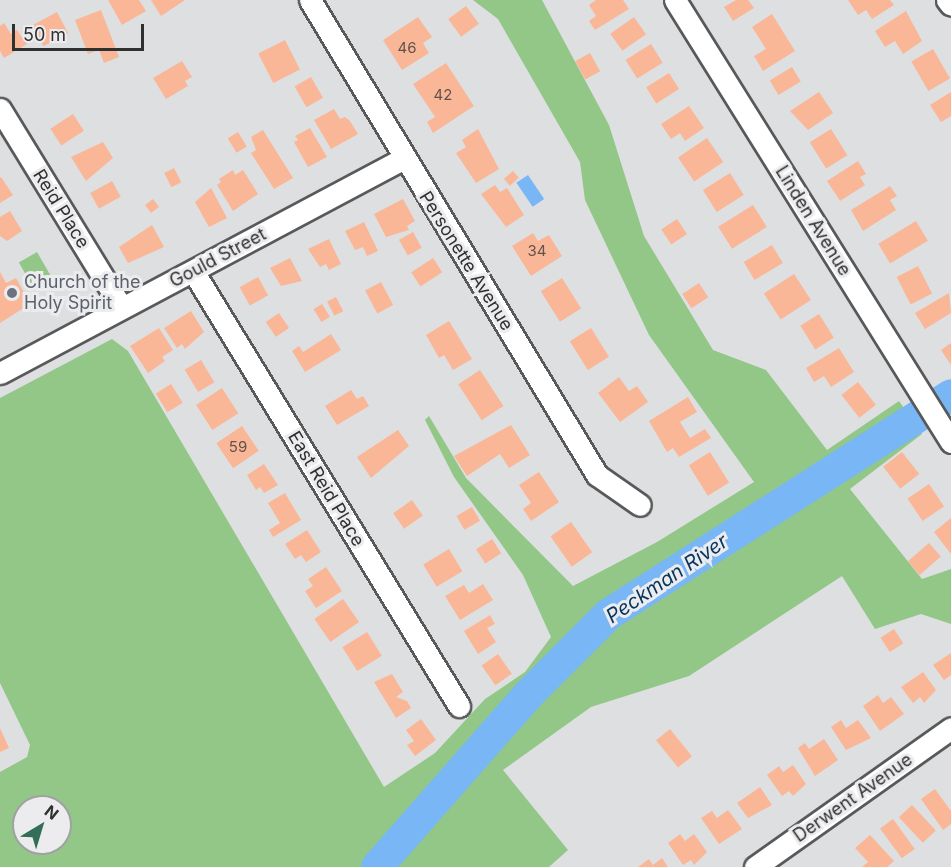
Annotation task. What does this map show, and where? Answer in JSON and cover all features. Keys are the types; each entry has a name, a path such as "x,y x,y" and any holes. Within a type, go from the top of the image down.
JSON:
{"street":[{"name":"Personette Avenue","path":"310,0 403,159 597,475 640,505"},
{"name":"Linden Avenue","path":"675,0 951,441"},
{"path":"948,0 951,5"},
{"name":"Reid Place","path":"0,109 122,308"},
{"name":"Gould Street","path":"0,373 403,159"},
{"name":"East Reid Place","path":"193,271 459,706"},
{"name":"Derwent Avenue","path":"755,867 951,728"}],"green space":[{"path":"473,0 542,0 609,125 644,236 713,350 766,370 827,450 899,401 922,434 850,489 922,579 951,569 951,624 921,614 875,629 842,576 689,676 591,707 503,770 568,850 549,867 0,867 0,772 27,757 30,745 0,683 0,398 112,339 128,351 384,787 435,753 485,699 525,672 551,637 523,575 454,477 425,420 429,416 466,478 573,586 657,542 754,482 649,335 585,200 580,162 498,19"},
{"path":"37,252 53,280 35,290 19,262"}],"water":[{"path":"528,175 544,199 533,207 516,183"}],"building":[{"path":"108,0 139,0 146,11 122,25"},
{"path":"151,0 185,0 161,16"},
{"path":"596,0 623,0 629,9 595,30 589,21 596,16 589,5"},
{"path":"736,0 748,0 754,8 733,21 724,7"},
{"path":"848,0 890,0 894,5 872,19 866,10 858,15"},
{"path":"466,6 479,24 461,37 448,19"},
{"path":"101,10 119,57 104,63 99,50 88,54 75,20"},
{"path":"906,11 922,41 903,54 895,41 885,47 875,31"},
{"path":"57,12 68,33 44,46 32,25"},
{"path":"772,14 795,51 763,71 754,56 766,49 752,27"},
{"path":"418,17 432,37 423,43 429,53 402,70 383,40"},
{"path":"634,17 646,34 622,51 610,34"},
{"path":"4,23 11,34 17,30 27,44 4,58 0,51 0,26"},
{"path":"285,40 300,69 273,83 258,54"},
{"path":"651,44 663,63 637,79 626,60"},
{"path":"933,49 950,78 928,91 911,62"},
{"path":"590,53 600,71 585,80 575,61"},
{"path":"182,61 192,77 185,81 188,86 166,99 153,78"},
{"path":"446,63 474,106 433,133 427,122 435,117 413,84"},
{"path":"792,67 801,82 778,95 770,80"},
{"path":"669,73 679,89 656,103 646,87"},
{"path":"311,77 323,98 307,107 295,86"},
{"path":"819,92 833,113 808,130 790,111"},
{"path":"951,92 951,116 941,122 930,105"},
{"path":"689,106 704,128 685,141 680,133 671,139 661,124"},
{"path":"334,109 340,119 345,117 350,121 358,134 331,149 314,120"},
{"path":"73,114 84,131 61,145 50,129"},
{"path":"310,128 327,157 308,167 294,142 298,140 295,136"},
{"path":"478,129 499,169 476,183 456,153 466,147 462,140"},
{"path":"831,129 847,155 826,169 810,142"},
{"path":"263,130 293,178 274,189 251,153 256,150 251,137"},
{"path":"238,132 247,147 236,153 228,138"},
{"path":"707,138 723,162 694,182 678,158"},
{"path":"103,142 113,158 86,181 71,157"},
{"path":"858,161 866,174 860,177 865,185 840,201 827,181"},
{"path":"174,168 181,182 171,187 164,173"},
{"path":"233,170 235,175 243,170 258,194 233,211 217,185 221,182 219,179"},
{"path":"513,171 519,178 510,186 504,179"},
{"path":"730,173 744,195 717,212 703,190"},
{"path":"0,178 13,195 0,203"},
{"path":"112,181 121,197 99,209 90,193"},
{"path":"495,185 500,192 507,188 524,215 506,227 481,194"},
{"path":"890,186 897,196 890,200 896,210 863,231 851,210"},
{"path":"211,188 227,218 209,227 195,202"},
{"path":"153,199 159,207 151,213 145,205"},
{"path":"403,199 415,221 407,226 409,230 386,237 374,214"},
{"path":"753,205 767,227 732,249 718,227"},
{"path":"10,211 22,231 7,241 0,236 0,217"},
{"path":"677,219 687,234 671,245 661,230"},
{"path":"916,221 928,241 890,263 878,244"},
{"path":"364,222 378,251 367,256 363,247 355,250 345,231"},
{"path":"152,225 164,247 128,263 119,247"},
{"path":"413,232 422,248 408,256 399,240"},
{"path":"533,233 538,241 549,235 562,256 531,276 512,246"},
{"path":"329,239 341,264 329,270 326,264 320,267 308,249"},
{"path":"772,245 783,263 755,280 744,262"},
{"path":"290,258 302,281 281,286 270,268"},
{"path":"433,258 442,272 420,286 411,272"},
{"path":"918,266 932,294 911,305 897,277"},
{"name":"Church of the Holy Spirit","path":"0,272 6,283 16,278 30,304 0,323"},
{"path":"794,274 811,300 781,320 764,294"},
{"path":"258,277 268,295 250,306 240,287"},
{"path":"562,278 581,309 560,322 541,291"},
{"path":"381,282 393,305 377,313 365,290"},
{"path":"699,283 708,297 691,308 682,294"},
{"path":"949,293 951,313 925,329 915,313"},
{"path":"336,297 343,311 334,316 327,302"},
{"path":"322,304 330,317 321,322 314,309"},
{"path":"191,311 204,332 185,349 182,344 177,348 164,328"},
{"path":"279,313 289,328 276,337 266,322"},
{"path":"819,314 834,338 815,349 800,326"},
{"path":"449,321 472,359 453,370 444,355 439,358 426,335"},
{"path":"159,328 173,350 162,357 165,361 148,373 130,346"},
{"path":"591,328 609,357 588,370 570,341"},
{"path":"331,334 341,350 305,372 292,351 299,346 303,352"},
{"path":"951,343 951,365 941,350"},
{"path":"839,348 854,372 831,387 824,376 814,382 806,368"},
{"path":"201,360 214,382 198,392 185,370"},
{"path":"480,370 503,406 482,420 458,384"},
{"path":"619,377 629,391 637,386 648,402 620,422 598,393"},
{"path":"858,382 876,405 859,418 841,395"},
{"path":"171,384 183,403 167,412 156,394"},
{"path":"222,388 238,413 212,430 196,405"},
{"path":"351,390 357,399 363,396 369,406 337,425 325,406"},
{"path":"688,397 697,412 680,422 690,438 705,429 711,438 679,457 673,448 667,452 649,421"},
{"path":"511,425 530,455 509,468 500,454 467,476 454,456"},
{"path":"242,426 259,451 233,468 216,443"},
{"path":"398,430 409,446 371,478 357,457"},
{"path":"710,452 729,483 708,496 689,465"},
{"path":"902,452 919,474 900,489 883,467"},
{"path":"264,464 278,485 264,493 260,487 256,490 247,475"},
{"path":"539,472 559,502 531,521 523,509 531,503 519,485"},
{"path":"929,484 944,506 923,521 907,499"},
{"path":"285,493 301,520 273,537 269,530 280,523 268,503"},
{"path":"412,500 423,516 404,529 393,513"},
{"path":"472,507 480,521 464,530 456,516"},
{"path":"951,518 951,554 934,532"},
{"path":"571,522 592,552 572,567 551,536"},
{"path":"307,530 321,552 306,562 301,555 295,559 285,544"},
{"path":"492,539 501,553 485,564 476,549"},
{"path":"929,543 941,557 920,575 908,561"},
{"path":"449,549 462,571 437,587 423,564"},
{"path":"326,567 342,591 316,608 305,591 313,586 308,579"},
{"path":"483,584 493,600 460,620 445,596 464,585 469,593"},
{"path":"343,599 359,622 330,642 314,619"},
{"path":"490,615 495,624 487,628 496,642 478,654 464,631"},
{"path":"894,629 903,643 890,652 881,638"},
{"path":"367,632 382,656 357,671 342,647"},
{"path":"951,653 951,675 944,680 933,665"},
{"path":"498,654 512,674 495,685 482,665"},
{"path":"923,672 936,690 924,703 920,697 913,703 901,687"},
{"path":"392,674 403,692 396,697 407,701 411,708 396,718 374,682"},
{"path":"878,695 883,703 891,697 904,714 880,731 863,706"},
{"path":"421,719 436,740 415,756 407,745 414,741 406,730"},
{"path":"841,720 846,728 858,720 871,738 846,750 831,727"},
{"path":"0,728 9,748 0,752"},
{"path":"670,729 692,756 678,768 656,740"},
{"path":"824,739 838,760 815,776 798,748 805,743 809,749"},
{"path":"793,765 806,784 793,796 789,791 782,796 767,775 779,766 783,772"},
{"path":"760,787 772,805 748,818 737,803"},
{"path":"935,789 951,811 951,824 943,830 921,799"},
{"path":"912,805 936,831 923,843 899,817"},
{"path":"728,810 742,829 719,844 701,818 712,811 717,818"},
{"path":"893,819 915,849 902,858 880,828"},
{"path":"680,834 685,841 694,834 707,852 694,865 691,860 683,865 668,843"},
{"path":"870,835 894,861 887,867 862,867 868,862 855,848"},
{"path":"662,858 668,867 638,867 649,859 653,865"}],"waterway":[{"name":"Peckman River","path":"377,867 528,695 609,614 951,395"}],"place":[{"name":"Church of the Holy Spirit","path":"12,293"}]}
